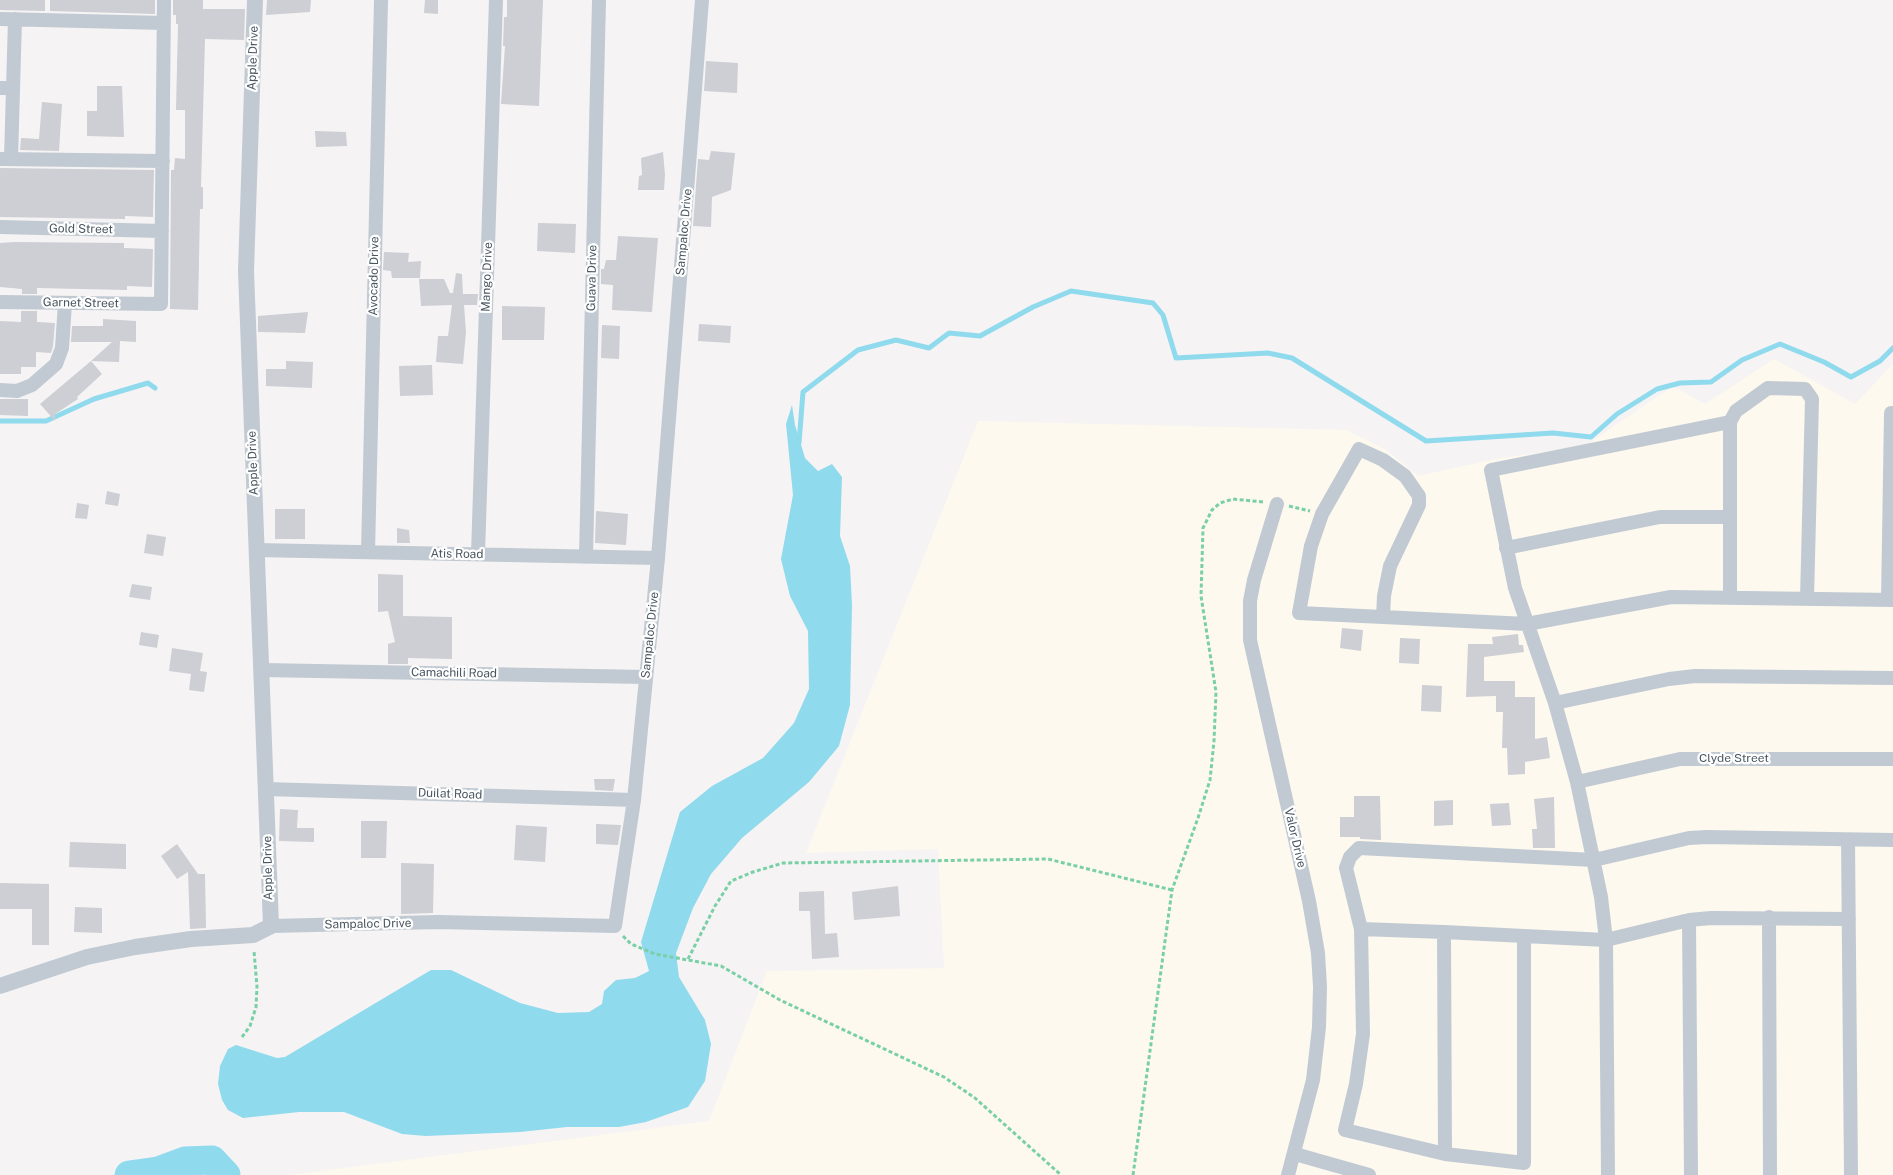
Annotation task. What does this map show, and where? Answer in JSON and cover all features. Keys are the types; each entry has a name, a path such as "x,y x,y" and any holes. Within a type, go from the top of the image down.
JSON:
{"street":[{"path":"162,231 164,0"},
{"name":"Apple Drive","path":"255,0 246,271 271,926"},
{"name":"Avocado Drive","path":"368,552 381,0"},
{"name":"Mango Drive","path":"478,554 496,0"},
{"name":"Guava Drive","path":"586,556 599,0"},
{"name":"Sampaloc Drive","path":"271,926 439,922 615,926 634,800 658,558 702,0"},
{"path":"0,19 164,23"},
{"path":"15,19 6,88 6,159 162,161"},
{"name":"Gold Street","path":"0,227 162,231"},
{"name":"Garnet Street","path":"0,302 161,304 162,231"},
{"path":"0,390 17,391 32,386 56,364 62,348 65,303"},
{"path":"1730,597 1730,422 1736,411 1768,388 1805,389 1812,399 1807,599"},
{"path":"1383,617 1384,596 1390,566 1419,505 1419,496 1414,487 1383,460 1359,449 1322,514 1310,546 1299,614 1527,624 1671,598 1730,597 1891,600 1891,413 1893,413"},
{"path":"1608,1175 1606,940 1602,897 1577,782 1555,704 1515,588 1491,470 1730,422"},
{"name":"Valor Drive","path":"1277,504 1254,580 1250,601 1250,640 1309,901 1318,953 1320,987 1313,1080 1288,1175"},
{"path":"1506,548 1660,517 1730,517"},
{"name":"Atis Road","path":"256,550 658,558"},
{"name":"Camachili Road","path":"262,670 646,677"},
{"path":"1555,704 1669,679 1696,676 1893,678"},
{"name":"Clyde Street","path":"1577,782 1680,759 1893,759"},
{"name":"Duilat Road","path":"266,788 634,800"},
{"path":"1524,936 1524,1162 1444,1154 1345,1130 1356,1084 1363,1034 1361,929 1346,868 1350,857 1359,848 1594,860 1689,838 1893,840"},
{"path":"1848,840 1851,1175"},
{"path":"1361,929 1606,940 1689,920 1769,917 1849,919"},
{"path":"1769,917 1770,1175"},
{"path":"1689,920 1691,1175"},
{"path":"0,986 87,957 135,947 253,935 271,926"},
{"path":"1444,932 1444,1154"},
{"path":"1295,1154 1368,1175"}],"path":[{"path":"1133,1175 1172,890 1210,780 1216,692 1201,596 1203,528 1212,510 1220,503 1233,499 1277,504 1322,514"},
{"path":"688,959 715,906 732,881 753,872 783,864 1048,859 1172,890"},
{"path":"615,926 631,944 655,954 721,966 780,1000 944,1077 975,1098 1061,1175"},
{"path":"242,1037 250,1026 256,1007 257,987 253,935"}],"shaded area":[{"path":"1774,359 1855,404 1893,364 1893,1175 290,1175 709,1121 767,971 944,968 938,849 806,853 978,421 1346,430 1385,449 1418,476 1495,459 1585,446 1673,386 1705,404"}],"water":[{"path":"792,405 795,425 805,458 818,471 832,464 842,477 840,536 850,566 852,605 850,705 839,746 809,782 742,838 711,874 693,908 676,953 679,977 705,1020 711,1044 705,1081 688,1107 646,1122 619,1127 567,1127 520,1132 426,1136 402,1134 344,1112 299,1112 243,1118 228,1110 222,1100 218,1084 220,1066 228,1049 236,1045 277,1058 285,1057 431,970 451,970 520,1003 558,1013 589,1012 602,1004 604,991 616,980 635,978 649,971 641,942 680,812 712,786 763,758 794,723 809,689 808,631 790,596 781,559 793,495 786,424"}],"building":[{"path":"0,0 45,0 45,11 0,10"},
{"path":"50,0 155,0 155,14 50,11"},
{"path":"173,0 203,0 203,9 245,9 244,40 205,39 201,187 203,187 203,209 200,209 198,310 170,309 171,170 174,170 175,158 185,159 185,110 176,110 178,24 176,24 176,15 173,15"},
{"path":"267,0 311,0 310,12 266,15"},
{"path":"425,0 438,0 438,14 424,13"},
{"path":"507,0 543,0 539,106 501,104 505,46 503,46 504,17 507,17"},
{"path":"706,61 738,63 737,93 704,91"},
{"path":"97,86 122,86 124,137 87,136 87,111 97,111"},
{"path":"42,102 62,104 59,151 20,150 21,138 39,139"},
{"path":"315,131 346,132 347,146 316,147"},
{"path":"711,151 735,153 731,190 712,197 711,227 693,226 698,159 709,160"},
{"path":"663,152 664,190 638,190 639,176 642,175 641,158"},
{"path":"0,168 154,170 153,217 125,216 125,219 0,217"},
{"path":"538,223 576,224 575,253 537,251"},
{"path":"618,236 658,238 652,312 612,310 613,285 601,284 601,269 604,269 606,260 616,260"},
{"path":"0,243 124,243 124,248 153,249 152,287 127,286 127,290 37,288 37,294 22,294 22,289 0,287"},
{"path":"384,252 409,253 408,262 421,261 420,278 392,278 391,271 383,270"},
{"path":"456,273 462,274 463,294 478,294 477,305 464,305 466,332 463,364 436,362 438,336 448,336 452,305 421,306 419,279 444,279 450,293 453,293"},
{"path":"502,306 545,307 544,340 502,340"},
{"path":"21,311 37,311 37,322 55,323 51,353 36,352 36,367 21,367 21,374 0,374 0,321 21,322"},
{"path":"308,312 305,333 258,332 258,316"},
{"path":"103,319 136,321 136,342 120,341 119,362 91,361 112,342 71,342 72,326 103,326"},
{"path":"699,324 731,326 730,343 698,341"},
{"path":"602,325 620,326 619,359 601,358"},
{"path":"91,361 102,374 77,397 78,399 55,414 55,421 40,404"},
{"path":"286,361 313,362 312,388 266,386 266,369 286,369"},
{"path":"432,365 433,395 400,396 399,366"},
{"path":"0,399 28,399 28,416 0,415"},
{"path":"107,491 120,494 118,506 105,504"},
{"path":"77,503 89,505 87,519 75,518"},
{"path":"275,509 305,509 305,539 275,539"},
{"path":"596,511 628,514 626,545 595,543"},
{"path":"397,528 409,530 410,543 397,543"},
{"path":"147,534 166,537 163,556 144,553"},
{"path":"378,574 403,575 403,616 452,617 452,659 408,658 408,664 388,664 388,644 395,642 388,611 378,612"},
{"path":"132,584 152,587 150,600 129,597"},
{"path":"1342,628 1363,630 1361,651 1340,648"},
{"path":"141,632 159,635 157,648 139,645"},
{"path":"1518,634 1519,645 1523,645 1524,652 1484,657 1484,681 1515,681 1515,697 1535,697 1535,739 1547,737 1550,758 1525,762 1525,774 1508,775 1507,748 1502,748 1503,712 1496,712 1496,696 1466,697 1468,644 1493,644 1492,637"},
{"path":"1400,638 1420,639 1419,664 1399,663"},
{"path":"172,648 203,653 200,671 207,672 204,692 189,690 191,674 169,671"},
{"path":"1422,685 1442,686 1441,712 1421,711"},
{"path":"594,779 615,779 613,791 595,790"},
{"path":"1354,796 1380,796 1381,840 1340,837 1340,817 1354,817"},
{"path":"1554,797 1555,848 1533,848 1532,829 1537,829 1534,799"},
{"path":"1453,800 1453,825 1434,826 1434,801"},
{"path":"1509,803 1511,825 1492,826 1490,804"},
{"path":"280,809 298,810 297,828 314,828 314,842 279,841"},
{"path":"361,821 387,821 386,858 361,858"},
{"path":"596,824 621,825 618,845 596,844"},
{"path":"516,825 547,827 545,862 514,860"},
{"path":"70,842 126,844 126,869 69,867"},
{"path":"177,844 198,874 205,874 206,928 190,929 188,872 177,879 161,856"},
{"path":"401,863 434,864 433,913 401,914"},
{"path":"0,883 49,884 49,945 32,945 32,909 0,909"},
{"path":"898,886 900,916 854,920 852,892"},
{"path":"824,891 825,934 837,933 839,957 812,959 810,911 799,911 799,892"},
{"path":"75,907 102,908 102,933 74,932"}],"waterway":[{"path":"799,443 803,392 858,350 896,340 929,348 949,333 980,336 1033,307 1071,291 1153,303 1163,315 1176,358 1268,353 1292,358 1426,441 1553,433 1591,437 1617,414 1657,389 1680,383 1711,382 1742,360 1780,344 1824,362 1851,377 1880,361 1893,348"},
{"path":"0,421 46,421 94,399 148,383 155,388"},
{"path":"129,1175 158,1171 185,1161 212,1160 226,1175"}]}
